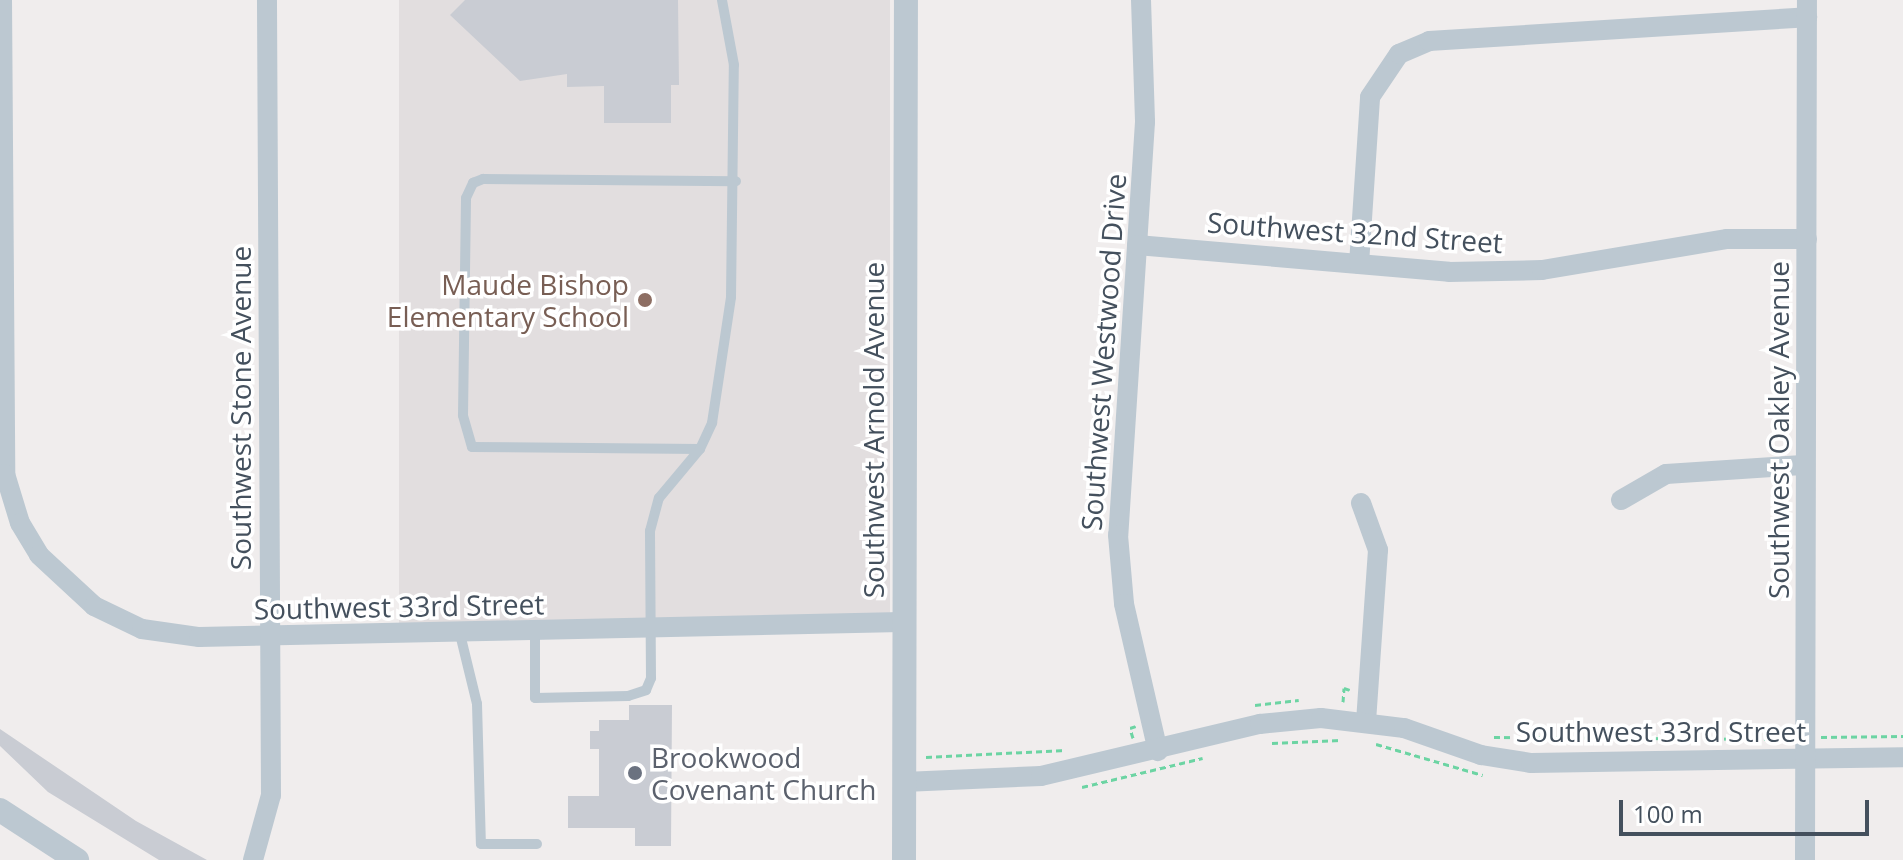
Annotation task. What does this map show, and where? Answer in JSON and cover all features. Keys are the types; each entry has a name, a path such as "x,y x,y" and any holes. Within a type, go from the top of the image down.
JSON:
{"street":[{"name":"Southwest 33rd Street","path":"2,0 2,447 13,505 29,540 57,576 94,606 175,636 650,631 902,622"},
{"name":"Southwest Stone Avenue","path":"253,860 271,795 267,0"},
{"name":"Southwest Arnold Avenue","path":"904,860 902,622 906,0"},
{"name":"Southwest Westwood Drive","path":"1141,0 1145,122 1118,535 1124,604 1158,751"},
{"name":"Southwest Oakley Avenue","path":"1805,860 1803,465 1807,8"},
{"path":"1359,264 1370,97 1399,54 1429,41 1807,8"},
{"name":"Southwest 32nd Street","path":"1137,245 1359,264 1542,270 1682,243 1807,239"},
{"path":"1621,500 1666,474 1803,465"},
{"path":"1361,503 1378,550 1366,721"},
{"name":"Southwest 33rd Street","path":"904,782 1041,776 1158,751 1260,724 1366,721 1481,755 1531,763 1805,748 1903,757"},
{"path":"0,810 77,860"}],"lane":[{"path":"535,632 535,698 628,696 646,690 650,631 650,531 659,498 700,449 712,423 731,297 736,181 734,65 722,0"},
{"path":"700,449 472,447 463,415 466,198 473,183 483,179 736,181"},
{"path":"460,634 477,704 481,844 537,844"}],"path":[{"path":"1343,706 1344,688 1368,698"},
{"path":"1117,739 1132,736"},
{"path":"1487,736 1805,748 1903,736"},
{"path":"1261,743 1346,740"},
{"path":"1374,744 1492,775"},
{"path":"921,757 1075,748"},
{"path":"1080,787 1219,753"}],"shaded area":[{"name":"Maude Bishop Elementary School","path":"399,0 890,0 890,625 399,625"}],"building":[{"path":"465,0 678,0 679,85 671,85 671,123 604,123 604,86 567,87 567,74 520,81 450,15"},
{"name":"Brookwood Covenant Church","path":"629,705 672,705 671,846 635,846 635,828 568,828 568,796 599,796 599,749 590,749 590,731 599,731 599,720 629,720"},
{"path":"0,729 136,821 207,860 159,860 48,792 0,746"}],"place":[{"name":"Maude Bishop Elementary School","path":"645,300"},
{"name":"Brookwood Covenant Church","path":"635,773"}]}
